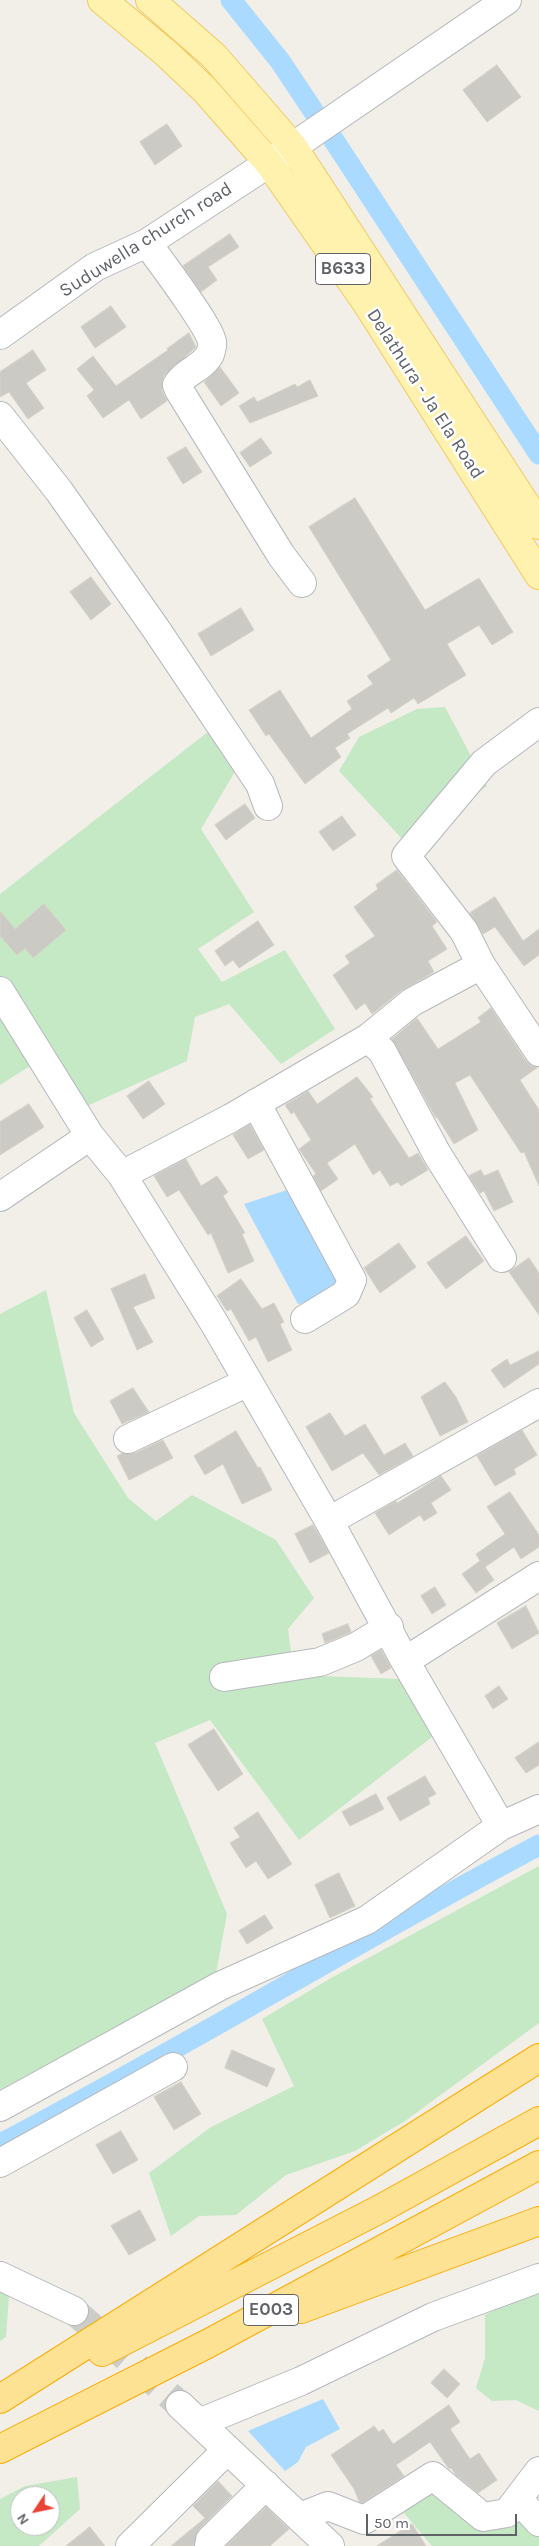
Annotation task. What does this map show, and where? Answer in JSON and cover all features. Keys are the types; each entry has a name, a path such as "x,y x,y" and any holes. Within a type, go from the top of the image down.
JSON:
{"highway":[{"path":"0,2401 539,2058"},
{"name":"E003","path":"0,2401 190,2308 380,2209 539,2121"},
{"name":"E003","path":"0,2449 209,2343 539,2165"},
{"path":"209,2343 539,2222"}],"main road":[{"name":"Delathura - Ja Ela Road","path":"102,0 167,54 199,84 269,163 366,302 539,575"},
{"name":"Delathura - Ja Ela Road","path":"150,0 214,56 293,147 539,525"}],"street":[{"name":"Suduwella church road","path":"0,335 94,268 147,243 269,163 507,0"},
{"path":"147,243 204,326 212,342 210,353 199,367 180,380 177,385 179,390 281,554 302,582"},
{"path":"0,416 59,492 156,629 260,784 268,806"},
{"path":"539,722 484,763 406,856 464,931 481,965 539,1052"},
{"path":"122,1175 256,1103 368,1038 412,1002 481,965"},
{"path":"0,991 90,1136 122,1175 248,1382 329,1521 405,1661 501,1826"},
{"path":"368,1038 382,1051 437,1154 502,1258"},
{"path":"256,1103 352,1280 346,1294 305,1320"},
{"path":"0,1197 90,1136"},
{"path":"128,1439 248,1382"},
{"path":"329,1521 539,1403"},
{"path":"405,1661 539,1576"},
{"path":"224,1677 320,1662 356,1647 388,1627"},
{"path":"0,2107 220,1986 367,1920 501,1826 539,1809"},
{"path":"0,2163 173,2067"},
{"path":"0,2276 74,2312"},
{"path":"330,2546 189,2414 300,2381 433,2317 539,2278"},
{"path":"130,2546 227,2450"},
{"path":"300,2517 328,2506 364,2520 433,2476 484,2517 507,2513 539,2471"},
{"path":"208,2546 210,2540 266,2485"},
{"path":"518,2499 539,2522"}],"green space":[{"path":"445,707 487,786 406,843 339,771 359,737 417,709"},
{"path":"213,728 237,768 201,829 254,912 198,949 222,982 285,950 335,1029 281,1064 229,1004 195,1017 187,1061 87,1106 52,1052 0,1085 0,894"},
{"path":"46,1290 74,1413 128,1498 156,1521 192,1495 276,1540 314,1598 288,1629 294,1675 399,1679 437,1733 299,1840 210,1720 155,1743 227,1914 215,1979 0,2090 0,1314"},
{"path":"539,1866 539,2023 405,2121 355,2151 286,2175 236,2215 199,2216 171,2236 149,2173 211,2127 294,2086 262,2019 331,1978"},
{"path":"539,2284 539,2411 516,2400 492,2401 476,2388 485,2358 485,2315"},
{"path":"0,2288 9,2296 6,2337 0,2341"},
{"path":"77,2477 80,2509 60,2527 60,2486 25,2486"},
{"path":"428,2488 519,2516 539,2535 539,2546 432,2546 404,2513"},
{"path":"10,2494 10,2536 50,2536 39,2546 0,2546 0,2499"}],"water":[{"path":"290,1189 340,1283 317,1302 298,1304 244,1204"},
{"path":"323,2399 340,2429 306,2447 298,2462 285,2471 248,2431"}],"building":[{"path":"497,65 521,97 487,122 463,90"},
{"path":"167,124 182,146 155,165 140,142"},
{"path":"230,234 239,247 208,267 217,280 201,292 183,266"},
{"path":"111,306 126,327 95,348 81,327"},
{"path":"189,333 196,347 164,376 162,390 167,401 141,419 129,400 103,418 87,396 94,390 77,369 93,356 116,386"},
{"path":"33,350 46,370 26,383 44,408 28,419 9,392 0,397 0,372"},
{"path":"220,367 239,393 221,406 204,382"},
{"path":"310,380 318,396 250,423 239,406 254,397 257,402 295,384 297,387"},
{"path":"261,438 272,453 250,467 240,453"},
{"path":"186,447 202,472 183,484 167,458"},
{"path":"355,498 425,610 479,578 513,632 492,645 479,625 447,644 466,675 418,704 414,698 391,713 388,708 347,734 350,738 335,748 341,757 305,784 269,734 266,736 249,710 280,690 311,738 352,709 347,701 373,684 367,676 391,660 309,527"},
{"path":"91,577 111,604 91,620 70,592"},
{"path":"241,608 254,630 211,656 198,634"},
{"path":"245,804 255,818 226,840 215,825"},
{"path":"342,816 356,835 333,851 319,832"},
{"path":"397,870 437,922 432,926 447,949 428,961 434,972 402,990 372,1014 365,1003 356,1010 333,975 350,963 345,956 375,936 354,907 378,889 376,885"},
{"path":"495,897 523,941 539,929 539,955 524,966 495,927 483,934 470,913"},
{"path":"44,904 66,930 33,958 25,948 17,955 0,936 0,911 15,929"},
{"path":"258,921 274,945 239,968 233,960 225,966 215,951"},
{"path":"491,1008 526,1061 532,1066 538,1067 520,1080 539,1110 539,1186 524,1152 521,1153 470,1075 455,1083 478,1130 454,1144 436,1118 392,1039 417,1018 438,1049 481,1022 478,1018"},
{"path":"357,1077 373,1097 370,1099 409,1158 418,1153 428,1170 401,1186 398,1182 390,1186 380,1170 373,1175 355,1144 327,1163 338,1179 321,1191 313,1176 316,1174 299,1149 311,1140 294,1112 291,1114 285,1105 308,1091 317,1104"},
{"path":"149,1081 165,1104 143,1119 127,1096"},
{"path":"29,1104 44,1127 0,1155 0,1122"},
{"path":"250,1125 264,1150 248,1159 233,1135"},
{"path":"186,1159 201,1186 217,1176 228,1192 223,1196 245,1233 242,1234 254,1261 228,1273 211,1233 208,1235 179,1190 167,1197 154,1176"},
{"path":"481,1170 484,1176 498,1170 513,1202 494,1211 484,1191 480,1193 469,1176"},
{"path":"466,1236 484,1261 446,1289 427,1263"},
{"path":"399,1243 416,1267 380,1293 364,1268"},
{"path":"529,1258 539,1273 539,1315 509,1272"},
{"path":"145,1274 155,1298 133,1307 153,1342 137,1350 111,1289"},
{"path":"241,1279 262,1309 274,1303 284,1322 280,1324 292,1350 268,1362 256,1337 249,1341 231,1309 227,1311 217,1296"},
{"path":"87,1310 104,1339 91,1347 74,1318"},
{"path":"539,1351 539,1364 504,1388 491,1370 507,1359 510,1365"},
{"path":"445,1382 456,1397 468,1422 440,1436 421,1397"},
{"path":"133,1388 149,1412 122,1424 110,1401"},
{"path":"330,1413 345,1436 365,1424 384,1455 405,1443 413,1456 379,1475 363,1453 332,1471 306,1427"},
{"path":"522,1430 537,1455 514,1469 516,1474 495,1486 477,1456"},
{"path":"236,1431 258,1468 260,1467 272,1490 242,1504 223,1464 205,1475 194,1456"},
{"path":"163,1440 173,1458 129,1480 117,1456 123,1453 135,1453"},
{"path":"441,1476 451,1490 431,1503 437,1513 424,1521 420,1515 389,1535 375,1513 396,1501 397,1503"},
{"path":"510,1492 539,1535 539,1547 521,1559 514,1547 485,1567 494,1580 476,1593 462,1574 480,1561 476,1554 505,1534 487,1507"},
{"path":"313,1525 329,1553 310,1563 295,1534"},
{"path":"435,1587 446,1605 432,1614 421,1596"},
{"path":"526,1606 539,1633 512,1649 497,1623"},
{"path":"348,1624 351,1632 325,1643 322,1634"},
{"path":"381,1650 391,1668 381,1674 371,1656"},
{"path":"499,1686 508,1699 493,1709 485,1696"},
{"path":"214,1729 243,1774 218,1791 188,1745"},
{"path":"539,1742 539,1765 526,1773 515,1758"},
{"path":"425,1776 436,1794 428,1798 430,1804 400,1821 387,1798"},
{"path":"376,1794 384,1809 350,1826 342,1812"},
{"path":"258,1812 292,1864 268,1879 256,1861 246,1868 230,1843 240,1837 234,1828"},
{"path":"339,1873 355,1906 330,1918 315,1885"},
{"path":"265,1915 273,1928 247,1944 239,1931"},
{"path":"232,2050 275,2069 267,2087 225,2068"},
{"path":"181,2082 201,2114 174,2130 154,2097"},
{"path":"121,2131 138,2160 113,2174 96,2145"},
{"path":"140,2210 156,2240 129,2255 111,2226"},
{"path":"444,2369 460,2384 447,2398 431,2383"},
{"path":"449,2405 460,2422 450,2429 470,2459 479,2453 497,2480 478,2493 456,2475 451,2468 449,2469 430,2442 396,2465 404,2476 362,2503 359,2501 354,2489 331,2455 374,2426 379,2432 383,2429 393,2444"},
{"path":"218,2481 232,2496 199,2529 194,2546 171,2546 205,2518 193,2506"},
{"path":"266,2507 289,2529 270,2546 226,2546"},
{"path":"412,2524 426,2546 377,2546"},
{"path":"90,2527 105,2546 66,2546"}],"waterway":[{"path":"231,0 280,61 314,112"},
{"path":"333,139 539,454"},
{"path":"0,2144 135,2071 539,1845"}],"tunnel":[{"path":"74,2311 180,2405"}]}
